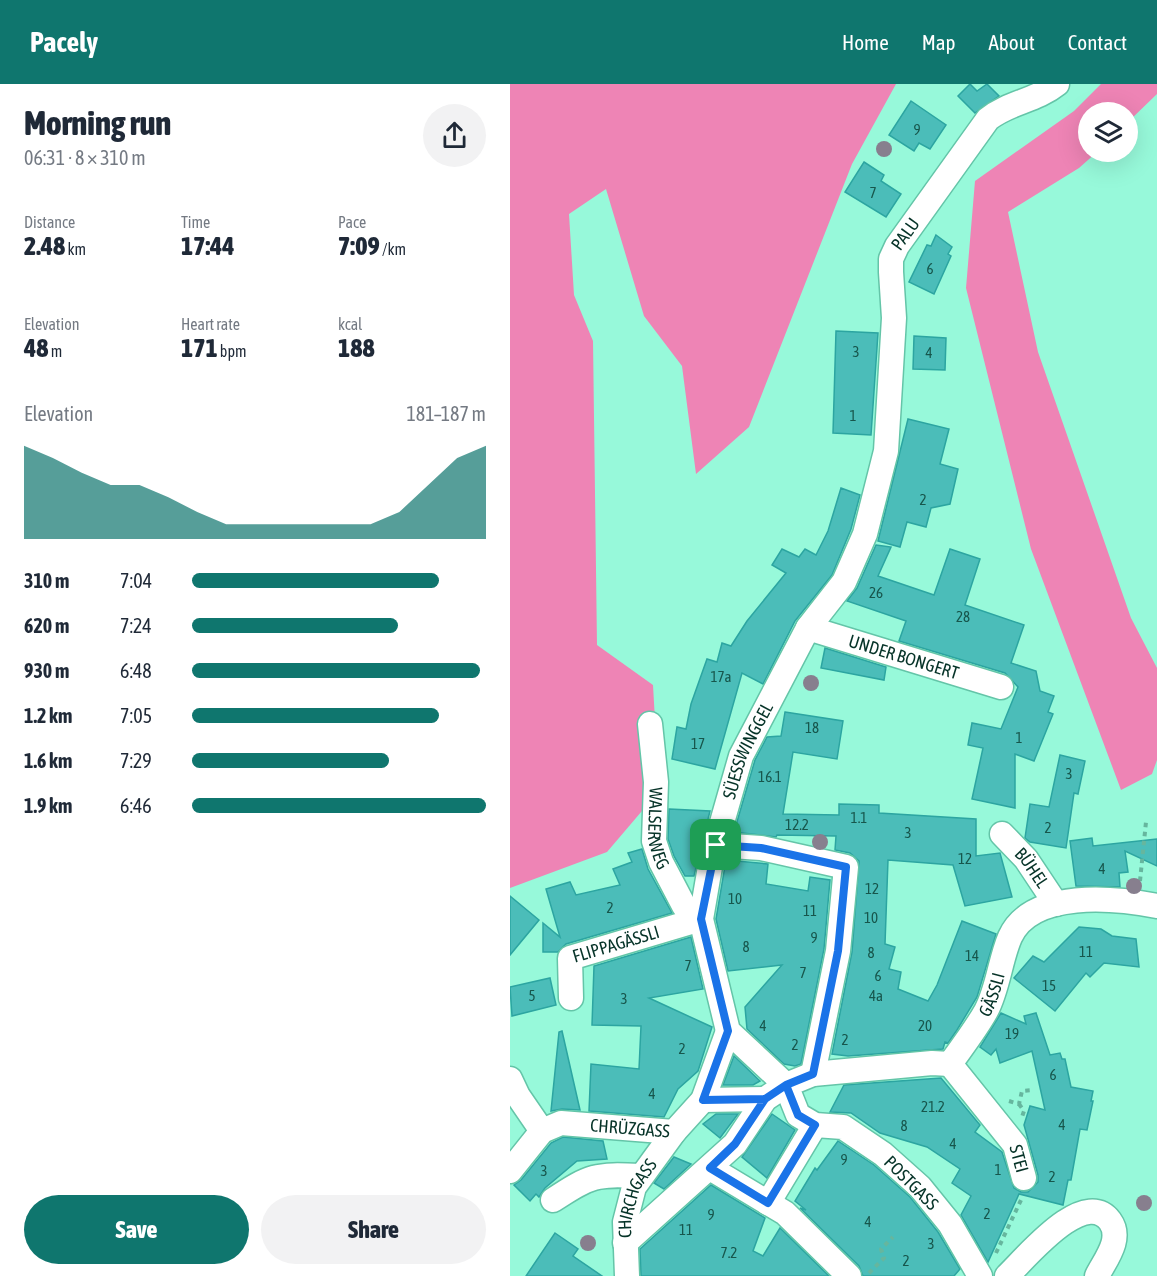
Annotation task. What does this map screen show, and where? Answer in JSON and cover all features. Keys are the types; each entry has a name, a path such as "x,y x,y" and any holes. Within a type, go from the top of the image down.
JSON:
{"street":[{"name":"PALU","path":"886,451 894,318 891,259 897,246 988,119 1008,105 1057,84"},
{"name":"SÜESSWINGGEL","path":"728,1031 701,919 716,845 741,756 808,628 844,582 868,524 886,451"},
{"name":"UNDER BONGERT","path":"808,628 1001,687"},
{"name":"WALSERWEG","path":"650,724 656,782 654,841 661,862 684,906 701,919"},
{"name":"BÜHEL","path":"1002,834 1026,859 1056,904"},
{"path":"716,845 761,848 846,867 838,951 813,1074"},
{"name":"GÄSSLI","path":"950,1064 987,1010 1002,960 1017,926 1039,910 1073,900 1147,904"},
{"name":"FLIPPAGÄSSLI","path":"572,998 570,958 701,919"},
{"path":"728,1031 786,1085 798,1115 815,1125 768,1203"},
{"name":"CHRÜZGASS","path":"542,1131 561,1123 674,1132 703,1100 728,1031"},
{"path":"625,1243 735,1144 765,1099 786,1085 813,1074 932,1063 950,1064"},
{"name":"STEI","path":"950,1064 1015,1145 1024,1178"},
{"path":"510,1079 518,1096 542,1131 510,1171"},
{"path":"703,1100 765,1099"},
{"name":"POSTGASS","path":"815,1125 843,1127 883,1154 920,1187 950,1224 994,1270"},
{"name":"CHIRCHGASS","path":"627,1276 625,1222 629,1203 641,1176 653,1164 674,1132"},
{"path":"710,1168 785,1213 849,1276"},
{"path":"553,1200 585,1178 608,1174 641,1176"},
{"path":"994,1270 1071,1217 1089,1212 1100,1214 1109,1220 1115,1236 1113,1247 1097,1276"}],"path":[{"path":"1146,822 1147,904"},
{"path":"1007,1102 1019,1104 1022,1091 1034,1089"},
{"name":"STEI","path":"994,1270 1023,1194 1024,1178"},
{"path":"867,1276 884,1258 881,1249 893,1237"}],"shaded area":[{"path":"510,84 896,84 852,164 749,427 696,474 682,366 644,316 606,189 569,214 574,295 593,341 597,645 653,685 659,791 607,852 510,888"},
{"path":"1101,84 1157,84 1157,94 1138,112 1138,102 1083,102"},
{"path":"1078,107 1078,162 1086,162 1008,212 1038,352 1131,618 1157,668 1157,760 1152,774 1121,790 1031,549 966,288 975,181"}],"building":[{"path":"970,84 977,91 987,84 999,96 975,113 958,96"},
{"path":"911,101 946,125 930,149 919,143 914,151 889,135"},
{"path":"864,162 884,175 881,181 901,194 886,217 845,192"},
{"path":"936,235 952,247 948,254 951,256 934,294 909,282 927,245 931,246"},
{"path":"836,331 878,333 871,435 833,433"},
{"path":"914,336 946,338 945,370 913,369"},
{"path":"908,419 949,429 940,464 958,469 950,504 931,508 926,527 907,522 900,547 878,541"},
{"path":"841,488 860,495 851,529 832,575 795,621 763,684 742,673 715,769 672,759 677,727 686,729 691,704 707,659 717,662 722,643 731,646 747,621 786,573 772,565 782,549 799,557 805,549 816,555 828,531"},
{"path":"876,545 891,547 878,576 934,595 950,549 980,559 965,605 1024,625 1011,663 1036,671 1040,691 1054,696 1048,712 1053,714 1034,761 1015,754 1015,808 972,799 983,748 968,745 972,723 1001,729 1018,687 1005,673 899,641 906,621 847,601 857,588"},
{"path":"825,648 886,667 884,680 821,668"},
{"path":"785,712 843,721 837,759 793,752 783,814 839,815 839,804 879,805 879,813 976,819 976,856 1000,853 1012,897 965,906 953,865 888,860 885,944 895,947 889,969 901,972 898,989 928,1001 937,985 962,921 996,934 977,997 948,1043 945,1042 943,1049 848,1056 832,1054 852,952 859,861 850,853 835,850 836,836 777,835 776,837 734,832 755,760 767,737 781,736"},
{"path":"1060,755 1085,761 1078,794 1074,793 1066,848 1030,842 1025,838 1030,804 1049,807"},
{"path":"669,809 710,811 694,876 685,876 674,856 668,839"},
{"path":"1092,838 1093,846 1157,839 1157,866 1125,851 1128,872 1119,873 1120,887 1076,886 1070,841"},
{"path":"642,849 648,869 672,913 566,944 558,952 543,952 543,923 560,937 546,889 570,882 576,895 620,885 613,869 632,862 628,853"},
{"path":"726,860 768,864 766,884 808,891 810,877 830,880 824,949 801,1064 795,1066 784,1064 747,1029 745,1007 782,965 728,971 716,919"},
{"path":"510,896 539,920 510,955"},
{"path":"1079,927 1101,929 1112,936 1136,939 1139,967 1104,963 1090,977 1086,973 1055,1011 1014,978 1033,956 1044,962"},
{"path":"691,937 703,989 649,998 712,1027 698,1071 678,1089 664,1117 589,1111 591,1064 639,1069 641,1026 592,1025 594,966"},
{"path":"550,978 556,1005 512,1016 510,987"},
{"path":"1001,1013 1026,1024 1024,1016 1036,1013 1050,1055 1060,1053 1062,1059 1065,1059 1071,1087 1093,1091 1091,1101 1093,1101 1087,1130 1080,1129 1071,1180 1068,1180 1063,1205 1019,1194 988,1262 961,1215 971,1196 952,1183 960,1169 927,1147 880,1133 851,1113 830,1112 844,1085 941,1078 980,1125 975,1132 1002,1152 1014,1188 1021,1192 1028,1192 1038,1182 1038,1175 1024,1125 1030,1106 1045,1110 1032,1051 1000,1063 996,1049 991,1055 980,1047"},
{"path":"562,1031 580,1110 551,1111 559,1032"},
{"path":"734,1056 760,1081 753,1085 723,1085"},
{"path":"716,1114 738,1114 720,1138 703,1124"},
{"path":"772,1114 795,1130 767,1178 742,1157"},
{"path":"563,1137 603,1141 607,1159 577,1161 545,1188 539,1197 536,1194 530,1201 514,1185 521,1180 551,1143"},
{"path":"838,1141 874,1165 910,1197 938,1232 960,1269 954,1276 863,1276 859,1266 800,1208 806,1210 795,1201 815,1168 817,1170"},
{"path":"674,1157 691,1164 664,1189 654,1183"},
{"path":"711,1185 765,1218 753,1251 763,1256 780,1228 829,1276 641,1276 640,1249"},
{"path":"555,1233 578,1249 573,1256 602,1276 526,1276"}],"route":[{"path":"716,845 701,919 728,1031 703,1100 765,1099 786,1085 798,1115 815,1125 768,1203 710,1168 735,1144 765,1099 786,1085 813,1074 822,1021 835,971 846,867 761,848 716,845"}]}
